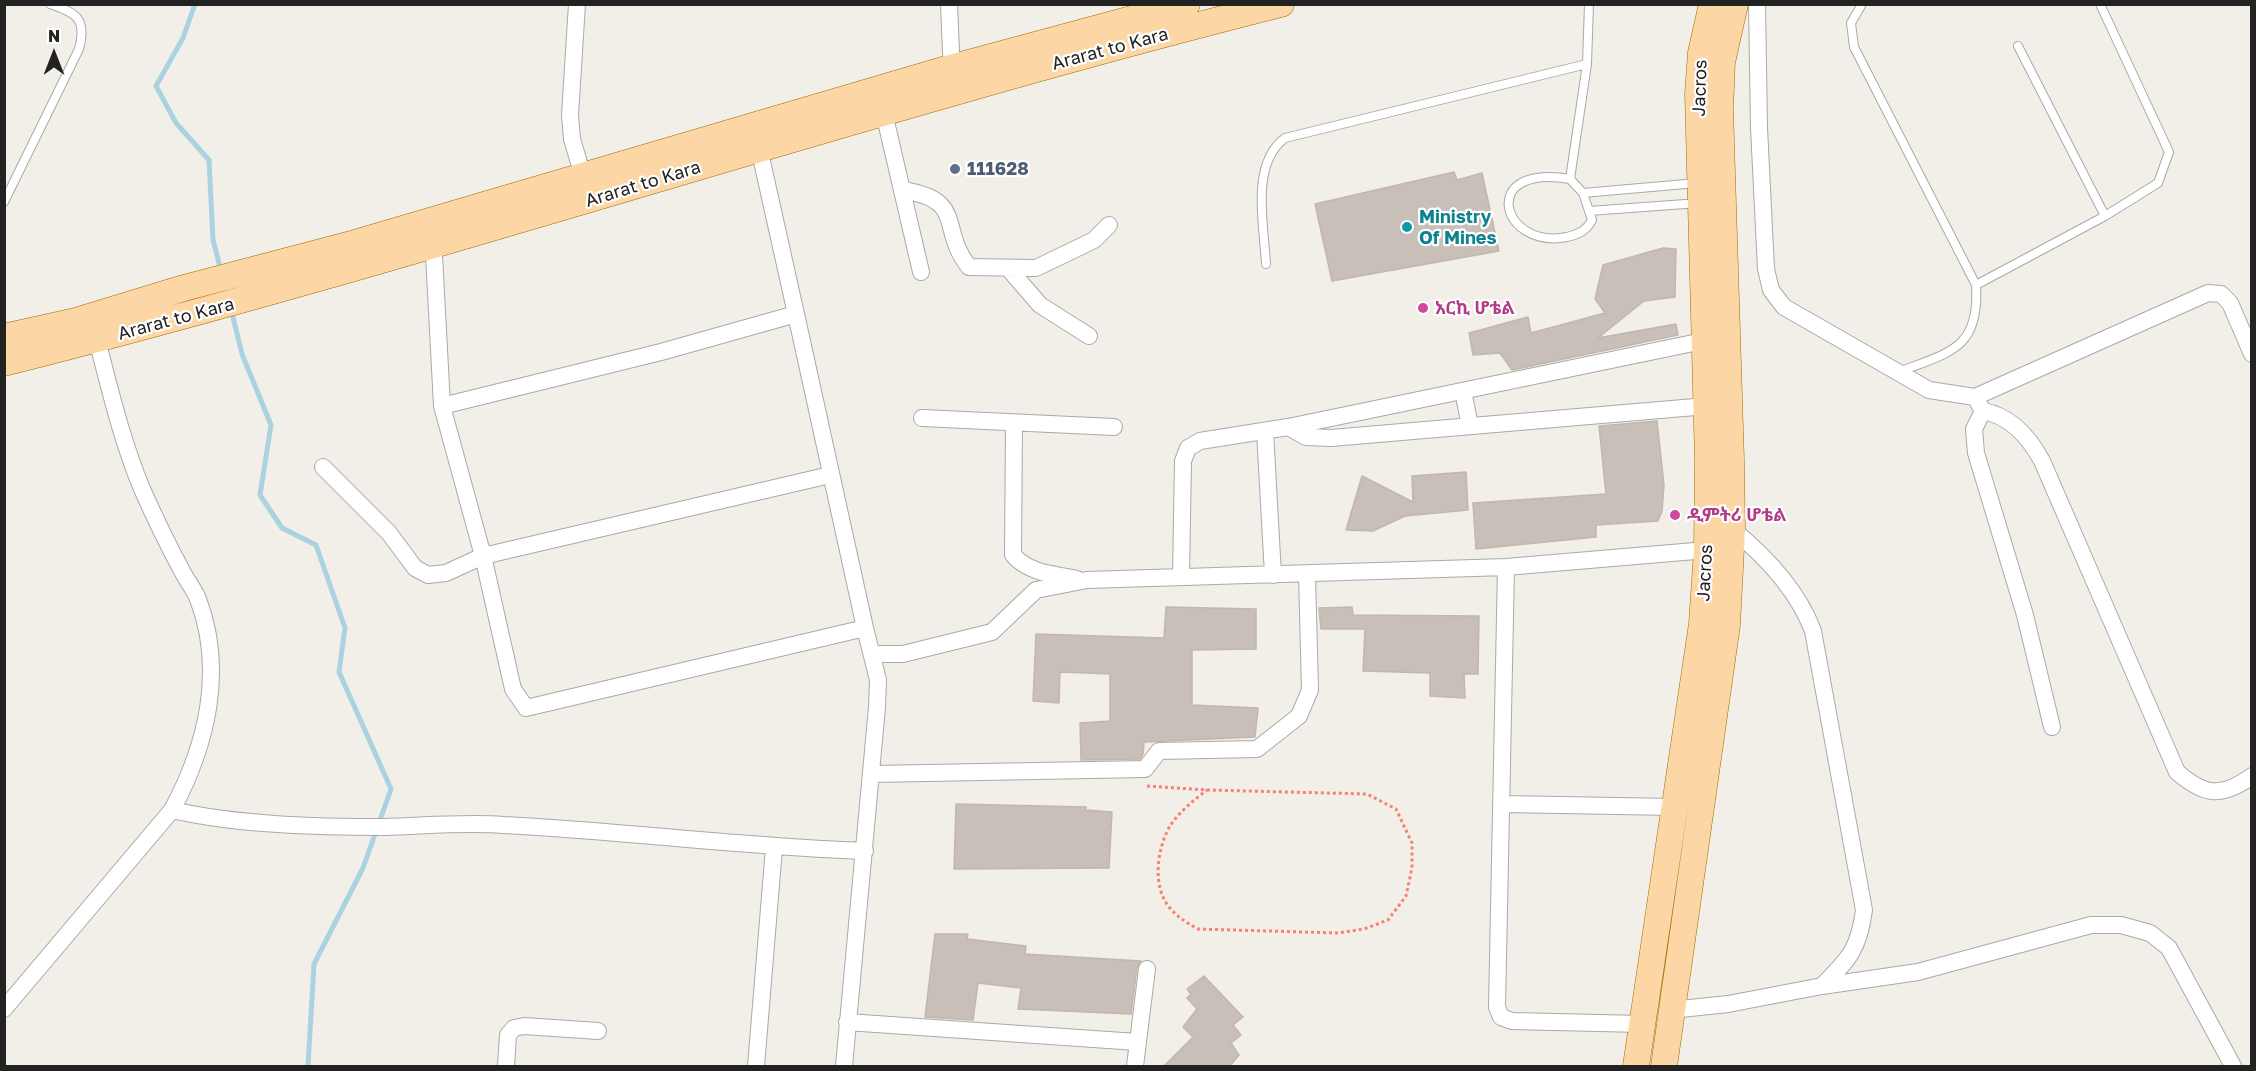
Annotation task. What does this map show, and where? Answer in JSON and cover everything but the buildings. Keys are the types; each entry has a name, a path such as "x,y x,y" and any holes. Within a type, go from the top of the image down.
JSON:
{"main road":[{"name":"Ararat to Kara","path":"4,363 215,309 884,113 953,80 1187,4"},
{"name":"Ararat to Kara","path":"4,337 76,321 184,288 247,273 434,221 583,176 953,80 1281,4"},
{"name":"Jacros","path":"1664,1066 1715,624 1707,550 1707,406 1703,341 1698,94 1701,54 1712,4"},
{"name":"Jacros","path":"1636,1066 1674,807 1715,624 1732,529 1720,110 1722,62 1735,4"}],"street":[{"path":"577,4 570,115 572,139 583,176"},
{"path":"949,4 953,80"},
{"path":"1757,4 1759,128 1766,269 1771,290 1784,307 1798,317 1929,390 1979,404 2011,423 2029,438 2042,461 2177,772 2196,788 2221,792 2252,776"},
{"path":"884,113 921,272"},
{"path":"759,148 878,680 866,851 844,1066"},
{"path":"903,190 921,193 942,204 949,216 958,254 969,267 1036,268 1094,240 1109,225"},
{"path":"434,221 433,246 442,406 483,556 513,689 526,708 866,628"},
{"path":"1008,268 1040,305 1089,336"},
{"path":"1979,404 2208,293 2221,294 2230,303 2252,354"},
{"path":"442,406 661,352 796,314"},
{"path":"4,1009 172,810 186,784 202,744 210,706 212,668 205,622 198,597 182,571 142,488 118,418 97,340"},
{"path":"1181,576 1183,461 1188,448 1200,441 1288,427 1703,341"},
{"path":"1464,391 1470,426"},
{"path":"1979,404 1974,429 1976,453 2025,615 2052,727"},
{"path":"1288,427 1306,437 1331,438 1707,406"},
{"path":"922,418 1114,427"},
{"path":"1014,423 1014,555 1022,564 1034,571 1087,580"},
{"path":"1265,431 1273,575"},
{"path":"323,467 389,533 415,568 428,575 446,573 483,556 831,475"},
{"path":"1732,529 1760,552 1807,617 1813,631 1864,910 1861,937 1846,963 1822,986"},
{"path":"872,654 903,654 992,632 1036,590 1087,580 1506,567 1707,550"},
{"path":"1506,567 1503,804 1497,1007 1501,1017 1512,1021 1642,1024"},
{"path":"872,774 1145,769 1159,751 1257,749 1299,716 1310,690 1307,574"},
{"path":"1503,804 1674,807"},
{"path":"172,810 202,817 257,822 381,827 501,824 774,848 866,851"},
{"path":"756,1066 774,848"},
{"path":"1671,1010 1728,1004 1822,986 1917,972 2091,925 2121,925 2150,933 2169,948 2233,1066"},
{"path":"1136,1066 1137,1042 1148,969"},
{"path":"847,1022 1137,1042"},
{"path":"506,1066 508,1035 514,1028 524,1026 598,1031"}],"lane":[{"path":"4,202 79,49 83,36 81,23 73,12 50,4"},
{"path":"1570,179 1587,64 1588,4"},
{"path":"1862,4 1851,23 1854,47 1976,285 1977,311 1969,334 1954,351 1896,373"},
{"path":"1976,285 2105,216 2158,183 2165,170 2169,152 2100,4"},
{"path":"2018,46 2105,216"},
{"path":"1266,264 1262,201 1266,161 1273,146 1284,138 1587,64"},
{"path":"1547,175 1570,179 1583,193 1592,220 1587,229 1556,239 1531,235 1514,221 1508,209 1510,193 1516,184 1547,175"},
{"path":"1583,193 1701,193"},
{"path":"1589,211 1701,193"}],"path":[{"path":"1146,786 1206,790 1367,794 1395,808 1412,843 1412,868 1406,896 1388,920 1364,929 1338,933 1198,929 1182,920 1167,905 1158,876 1161,846 1170,825 1206,790"}],"waterway":[{"path":"195,4 183,38 156,86 176,123 209,160 213,240 221,271"},
{"path":"231,309 242,354 271,425 260,495 282,528 316,545 345,628 339,672 391,789 363,868 314,964 308,1066"}],"place":[{"name":"111628","path":"955,169"},
{"name":"Ministry Of Mines","path":"1407,227"},
{"name":"አርኪ ሆቴል","path":"1423,308"},
{"name":"ዲምትሪ ሆቴል","path":"1675,515"}]}
